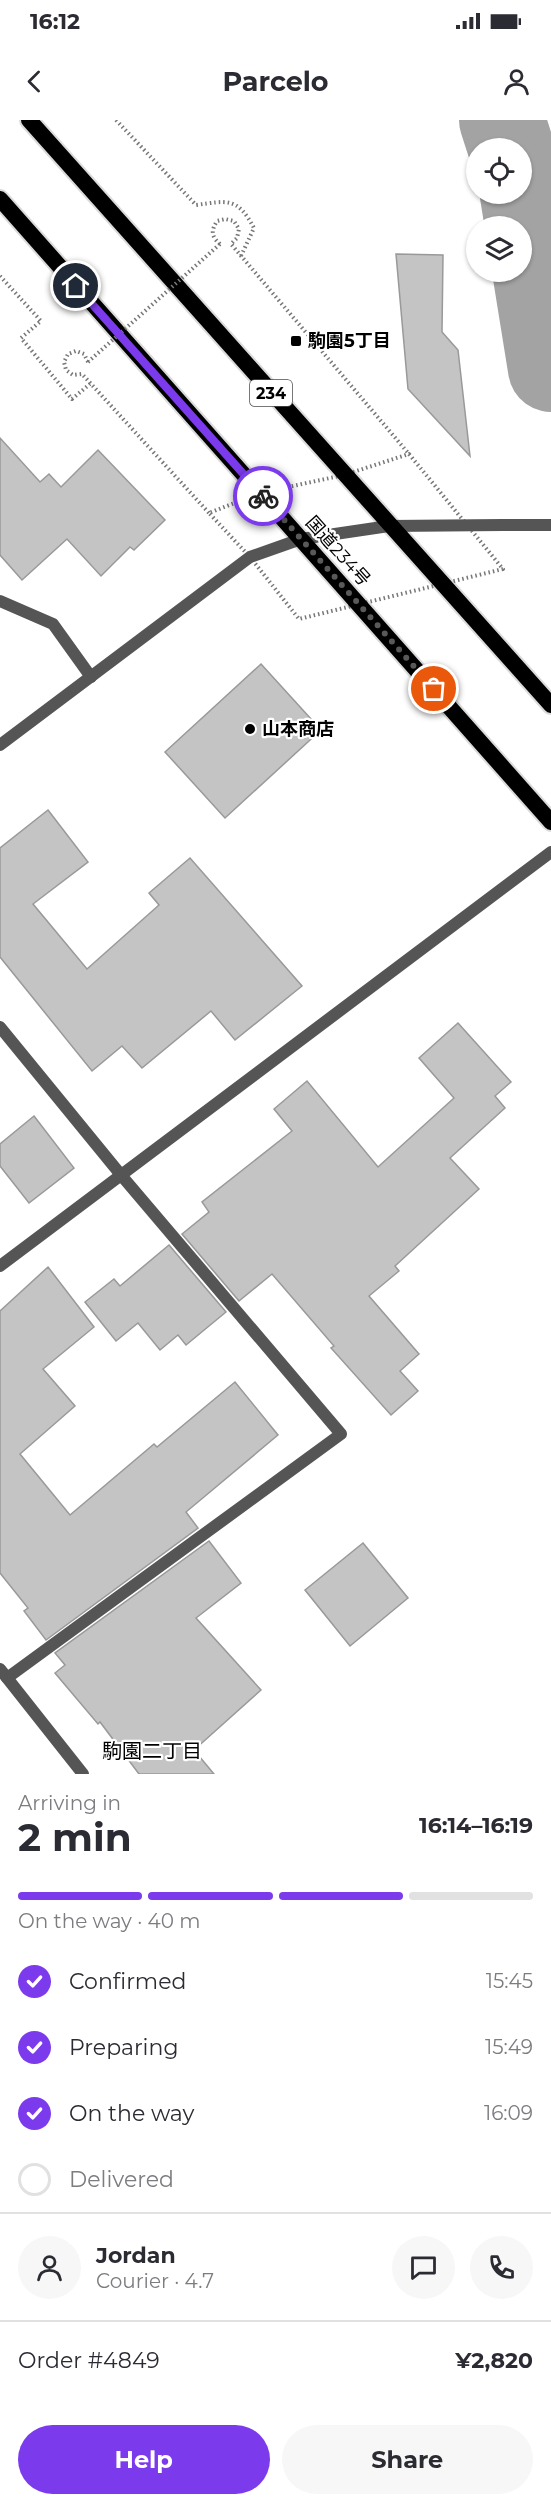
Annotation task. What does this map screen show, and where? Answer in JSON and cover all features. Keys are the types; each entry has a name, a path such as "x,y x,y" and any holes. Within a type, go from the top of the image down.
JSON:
{"highway":[{"name":"234","path":"29,120 551,705"},
{"name":"国道234号","path":"0,199 551,822"}],"street":[{"path":"0,745 250,557 301,539 389,526 551,525"},
{"path":"0,601 52,624 91,677"},
{"path":"0,1266 551,852"},
{"path":"0,1027 121,1175 341,1434 3,1673 83,1774"}],"path":[{"path":"116,120 196,205 226,201 244,209 254,228 241,256"},
{"path":"209,513 82,374 74,375 66,370 64,363 68,354 76,351 84,354 88,362 220,244 213,238 212,229 217,221 225,219 234,221 238,229 237,238 231,244 409,454"},
{"path":"0,276 41,321 21,338 28,347 72,399 90,384"}],"building":[{"path":"396,254 443,255 442,332 458,350 470,456 408,389"},
{"path":"0,438 40,482 49,474 61,487 98,450 165,520 134,550 130,547 101,576 67,539 22,580 0,555"},
{"path":"261,664 321,730 225,818 165,752"},
{"path":"48,810 88,862 33,904 87,969 159,905 149,893 190,858 302,986 235,1040 211,1011 142,1068 122,1046 92,1071 0,957 0,848"},
{"path":"458,1023 511,1082 495,1096 505,1108 450,1158 479,1189 395,1266 399,1271 369,1296 419,1354 400,1371 418,1391 391,1415 331,1348 334,1346 272,1274 239,1301 182,1234 209,1212 202,1202 292,1131 274,1109 307,1081 378,1167 454,1098 419,1058"},
{"path":"34,1116 74,1168 29,1203 0,1166 0,1144"},
{"path":"169,1245 226,1312 186,1345 178,1335 160,1350 138,1323 116,1341 85,1302 114,1279 120,1286"},
{"path":"48,1267 94,1327 43,1369 75,1406 20,1454 70,1515 154,1444 157,1447 235,1382 278,1435 186,1512 198,1528 46,1640 24,1611 28,1608 0,1573 0,1311"},
{"path":"209,1541 241,1583 196,1618 261,1690 194,1750 214,1774 139,1774 100,1722 98,1724 55,1673 65,1665 55,1653"},
{"path":"363,1543 408,1598 350,1646 305,1590"}],"waterway":[{"path":"502,120 508,138"},
{"path":"524,204 551,369"}],"way so far":[{"path":"263,496 434,689"}],"place":[{"name":"駒園5丁目","path":"296,341"},
{"name":"山本商店","path":"250,729"}],"district":[{"name":"駒園二丁目","path":"152,1751"}],"route":[{"path":"76,286 263,496"}]}
